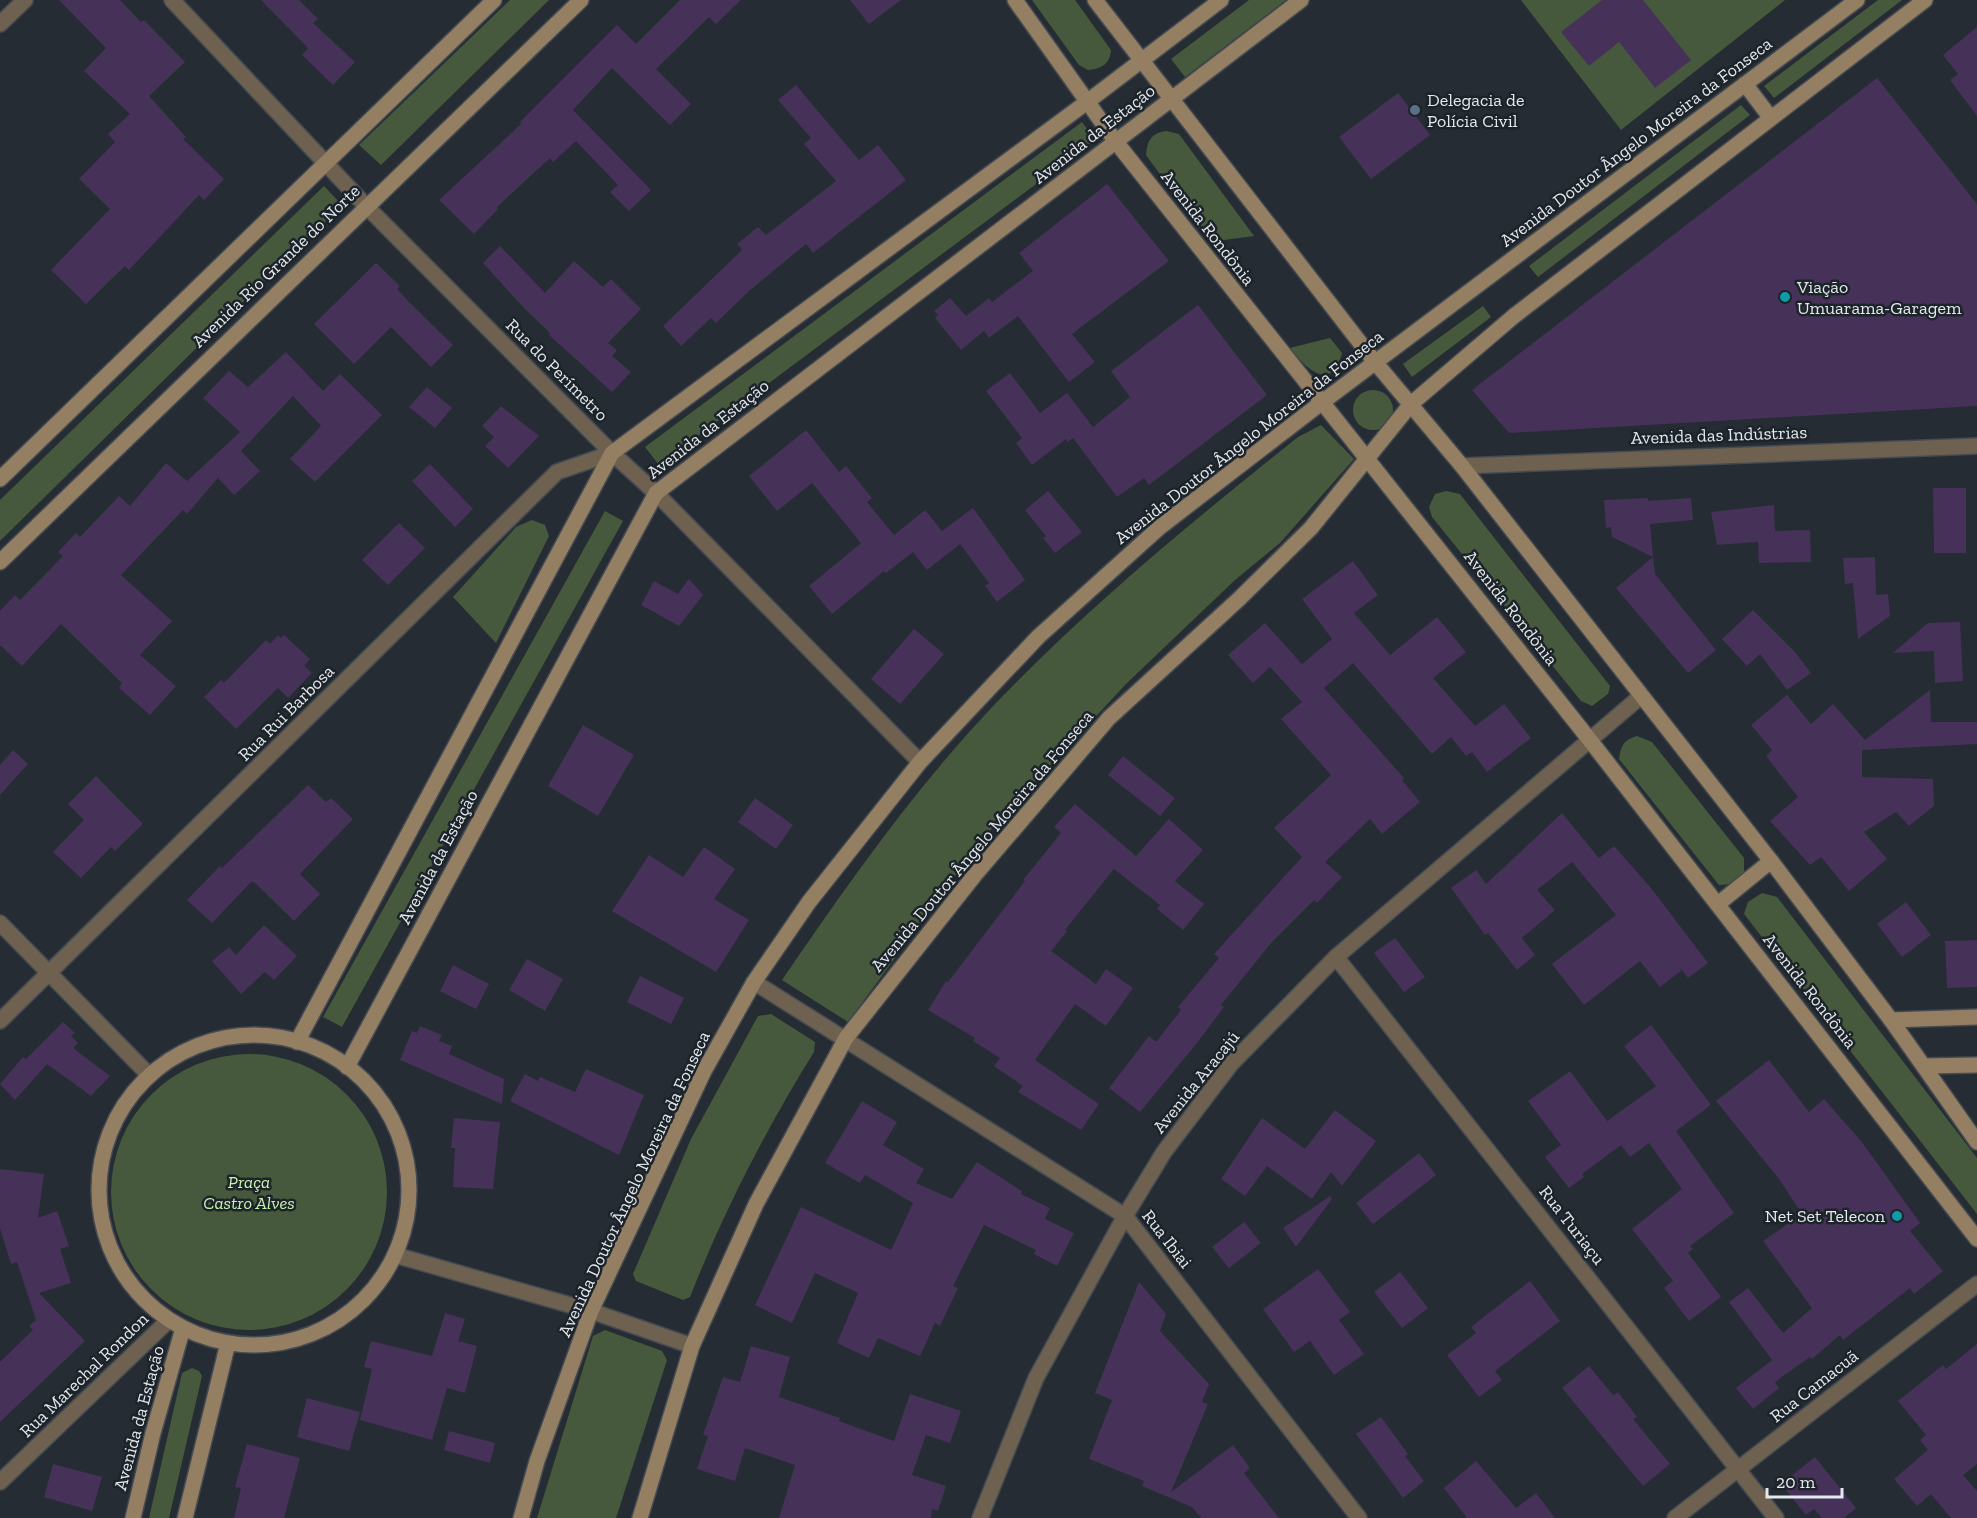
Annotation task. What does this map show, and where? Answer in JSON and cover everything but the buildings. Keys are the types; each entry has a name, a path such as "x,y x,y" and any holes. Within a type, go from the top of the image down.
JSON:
{"street":[{"path":"0,24 24,0"},
{"name":"Rua do Perímetro","path":"172,0 366,206 612,453 656,492 920,762"},
{"path":"0,479 494,0"},
{"name":"Avenida Rio Grande do Norte","path":"0,562 581,0"},
{"name":"Avenida Rondônia","path":"1015,0 1116,142 1321,403 1368,457 1977,1239"},
{"path":"1095,0 1375,362 1461,466 1640,697 1771,861 1891,1020 1977,1142"},
{"name":"Avenida da Estação","path":"297,1042 612,453 1087,102 1221,0"},
{"name":"Avenida da Estação","path":"347,1066 656,492 1301,0"},
{"name":"Avenida Doutor Ângelo Moreira da Fonseca","path":"521,1518 537,1461 591,1311 704,1071 754,982 809,902 920,762 1038,637 1160,527 1375,362 1857,0"},
{"name":"Avenida Doutor Ângelo Moreira da Fonseca","path":"640,1518 692,1346 756,1204 846,1038 974,876 1109,718 1239,599 1311,528 1411,404 1514,316 1925,0"},
{"path":"1745,84 1770,117"},
{"name":"Avenida das Indústrias","path":"1461,466 1977,446"},
{"name":"Rua Rui Barbosa","path":"0,1021 557,472 612,453"},
{"name":"Avenida Aracajú","path":"980,1518 1036,1378 1125,1216 1164,1152 1231,1064 1336,957 1640,697"},
{"path":"1718,904 1771,861"},
{"path":"0,923 149,1075"},
{"name":"Rua Turiaçu","path":"1336,957 1740,1468 1776,1518"},
{"name":"Rua Ibiai","path":"754,982 1125,1216 1359,1518"},
{"path":"1891,1020 1977,1017"},
{"path":"245,1035 271,1036 297,1042 323,1052 347,1066 387,1111 400,1138 407,1167 409,1197 405,1227 395,1255 378,1284 354,1308 327,1328 295,1340 273,1343 228,1343 183,1328 144,1301 124,1276 109,1248 100,1218 98,1186 102,1155 108,1136 128,1098 149,1075 186,1051 219,1039 245,1035"},
{"path":"1924,1066 1977,1065"},
{"path":"395,1255 591,1311 692,1346"},
{"name":"Rua Camacuã","path":"1675,1518 1977,1284"},
{"name":"Rua Marechal Rondon","path":"0,1482 169,1320"},
{"name":"Avenida da Estação","path":"133,1518 183,1328"},
{"path":"185,1518 228,1343"}],"green space":[{"path":"510,0 549,0 381,165 359,145"},
{"path":"1032,0 1075,0 1111,50 1107,62 1101,67 1088,70 1079,65"},
{"path":"1249,0 1286,0 1185,77 1171,59"},
{"path":"1521,0 1785,0 1621,130"},
{"path":"1878,0 1902,0 1774,98 1764,86"},
{"path":"1741,105 1750,115 1538,277 1529,266"},
{"path":"1082,122 1095,140 659,465 645,447"},
{"path":"1166,131 1179,134 1254,236 1209,242 1146,155 1151,138 1157,133"},
{"path":"324,186 342,205 0,541 0,500"},
{"path":"1483,306 1491,317 1412,377 1403,364"},
{"path":"1330,338 1342,353 1338,365 1332,372 1325,375 1310,369 1290,348"},
{"path":"1373,390 1387,396 1393,410 1387,424 1373,430 1359,424 1353,410 1359,396"},
{"path":"1321,425 1354,459 1280,543 1235,580 1126,684 984,837 848,1022 782,980 857,873 910,803 995,704 1067,633 1142,565 1298,437"},
{"path":"1446,491 1460,494 1610,686 1608,694 1592,706 1581,701 1432,517 1429,507 1435,494"},
{"path":"605,511 623,521 342,1027 323,1017"},
{"path":"532,520 545,525 549,536 496,643 453,597 516,527"},
{"path":"1637,736 1652,742 1744,858 1744,874 1731,884 1719,885 1619,759 1624,744"},
{"path":"1762,893 1777,897 1977,1158 1977,1214 1744,914 1748,902"},
{"path":"771,1014 815,1042 814,1052 746,1172 690,1297 683,1300 636,1281 633,1274 691,1139 758,1016"},
{"name":"Praça Castro Alves","path":"263,1054 302,1064 314,1070 337,1085 356,1104 377,1139 385,1165 387,1192 385,1219 377,1245 364,1269 347,1290 326,1307 302,1320 263,1330 235,1330 196,1320 184,1314 161,1299 142,1280 121,1245 113,1219 111,1178 121,1139 127,1127 142,1104 161,1085 196,1064 222,1056"},
{"path":"605,1330 662,1351 667,1360 616,1518 537,1518 593,1336"},
{"path":"192,1368 199,1371 202,1376 169,1518 149,1518 182,1373"}],"place":[{"name":"Delegacia de Polícia Civil","path":"1415,110"},
{"name":"Viação Umuarama-Garagem","path":"1785,297"},
{"name":"Net Set Telecon","path":"1897,1216"}]}
